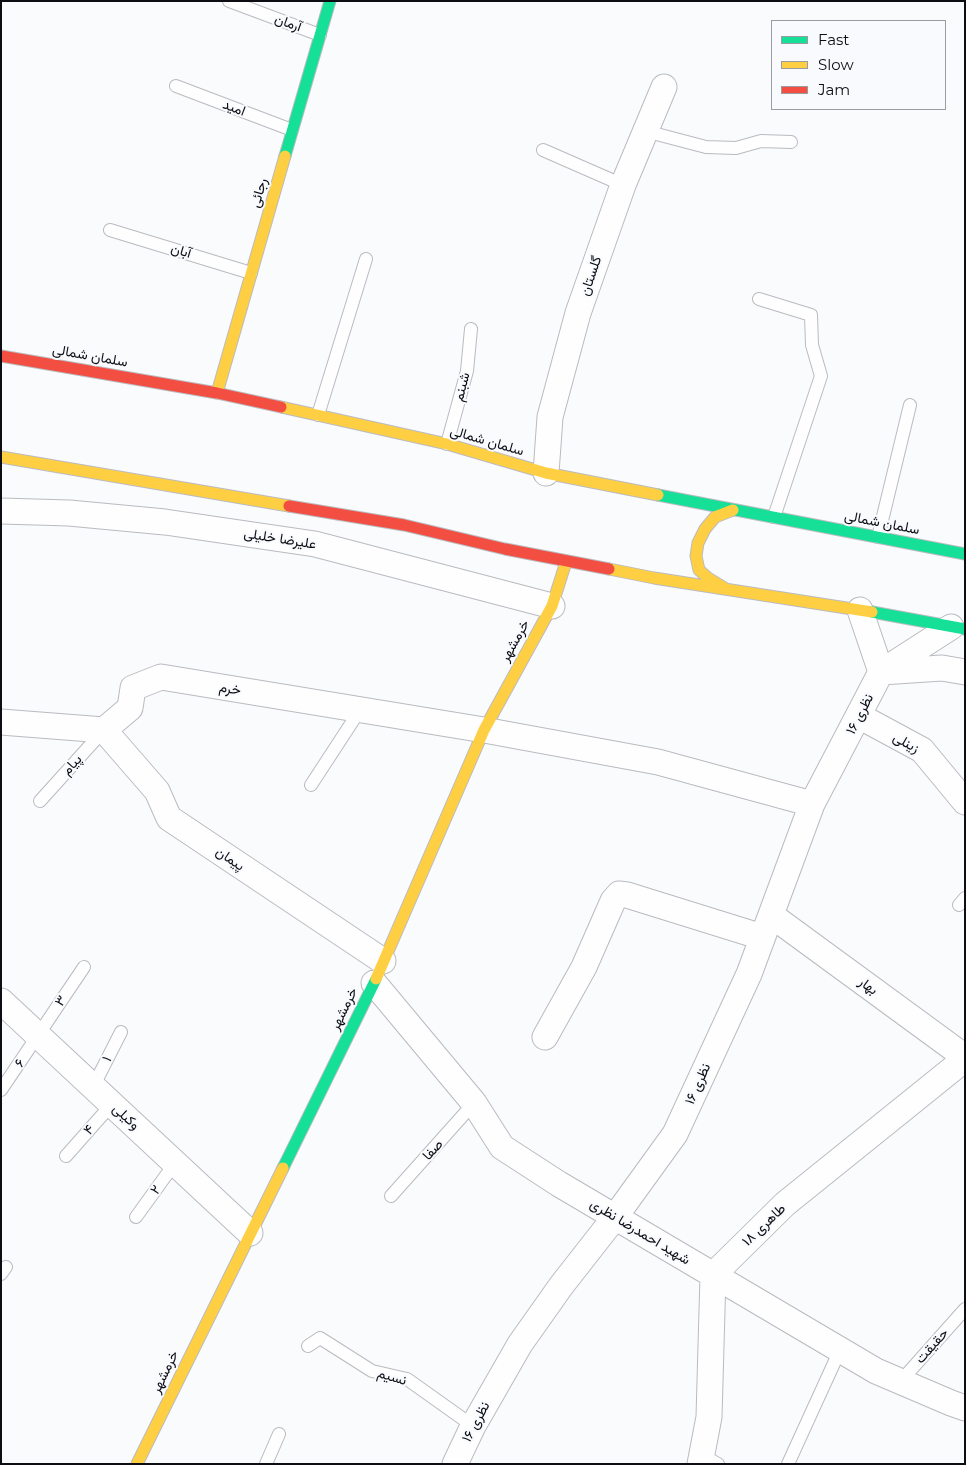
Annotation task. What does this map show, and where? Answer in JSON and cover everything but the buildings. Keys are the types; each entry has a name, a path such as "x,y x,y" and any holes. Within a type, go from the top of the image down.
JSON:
{"main road":[{"name":"رجائی","path":"217,393 330,1"},
{"name":"سلمان شمالی","path":"1,356 217,393 447,444 546,473 965,554"},
{"path":"1,457 404,525 566,562 654,578 860,610 958,628"},
{"path":"727,589 708,578 699,570 696,556 698,543 705,529 715,517 732,510"},
{"name":"خرمشهر","path":"137,1464 379,972 484,730 552,606 566,562"}],"street":[{"name":"گلستان","path":"546,473 550,417 578,312 622,185 664,87"},
{"name":"علیرضا خلیلی","path":"1,511 69,513 165,522 315,544 552,606"},
{"path":"860,610 881,672"},
{"path":"881,672 958,628"},
{"path":"881,672 942,668 965,672"},
{"name":"نظری ۱۶","path":"455,1464 473,1426 520,1344 675,1134 749,974 812,804 881,672"},
{"name":"خرم","path":"104,730 130,708 133,688 161,677 484,730 658,762 812,804"},
{"name":"زینلی","path":"859,716 922,750 965,802"},
{"path":"1,722 104,730"},
{"name":"پیمان","path":"104,730 157,791 169,818 379,972"},
{"name":"بهار","path":"545,1037 584,967 613,901 619,894 766,926 965,1058"},
{"name":"شهید احمدرضا نظری","path":"379,972 474,1103 502,1147 559,1184 876,1371 965,1408"},
{"name":"وکیلی","path":"3,1006 38,1035 250,1233"},
{"name":"طاهری ۱۸","path":"713,1275 785,1204 965,1058"},
{"path":"707,1461 713,1275"}],"lane":[{"name":"آرمان","path":"230,2 320,35"},
{"name":"امید","path":"176,86 292,130"},
{"path":"645,131 706,147 736,148 761,141 791,142"},
{"path":"543,150 622,185"},
{"name":"آبان","path":"110,230 251,273"},
{"path":"318,415 366,259"},
{"path":"759,298 811,315 812,345 821,376 774,518"},
{"name":"شبنم","path":"447,444 467,371 471,329"},
{"path":"878,538 910,405"},
{"path":"311,785 360,710"},
{"name":"پیام","path":"40,801 104,730"},
{"name":"۳","path":"38,1035 84,967"},
{"name":"۱","path":"93,1087 121,1032"},
{"name":"۶","path":"1,1090 38,1035"},
{"name":"صفا","path":"391,1196 474,1103"},
{"name":"۴","path":"66,1156 112,1104"},
{"name":"۲","path":"136,1217 175,1163"},
{"name":"حقیقت","path":"900,1382 965,1309"},
{"name":"نسیم","path":"308,1346 320,1338 372,1371 407,1379 473,1426"},
{"path":"788,1464 840,1350"},
{"path":"266,1464 279,1434"}],"traffic: fast":[{"path":"285,156 330,1"},
{"path":"658,495 965,554"},
{"path":"872,612 965,629"},
{"path":"283,1168 376,979"}],"traffic: slow":[{"path":"217,393 285,156"},
{"path":"281,407 447,444 546,473 658,495"},
{"path":"1,457 289,506"},
{"path":"726,589 699,570 696,556 698,543 705,529 715,517 733,510"},
{"path":"376,979 484,730 552,606 566,562"},
{"path":"609,569 654,578 872,612"},
{"path":"137,1464 283,1168"}],"traffic: jam":[{"path":"1,356 217,393 281,407"},
{"path":"289,506 404,525 505,549 609,569"}]}
